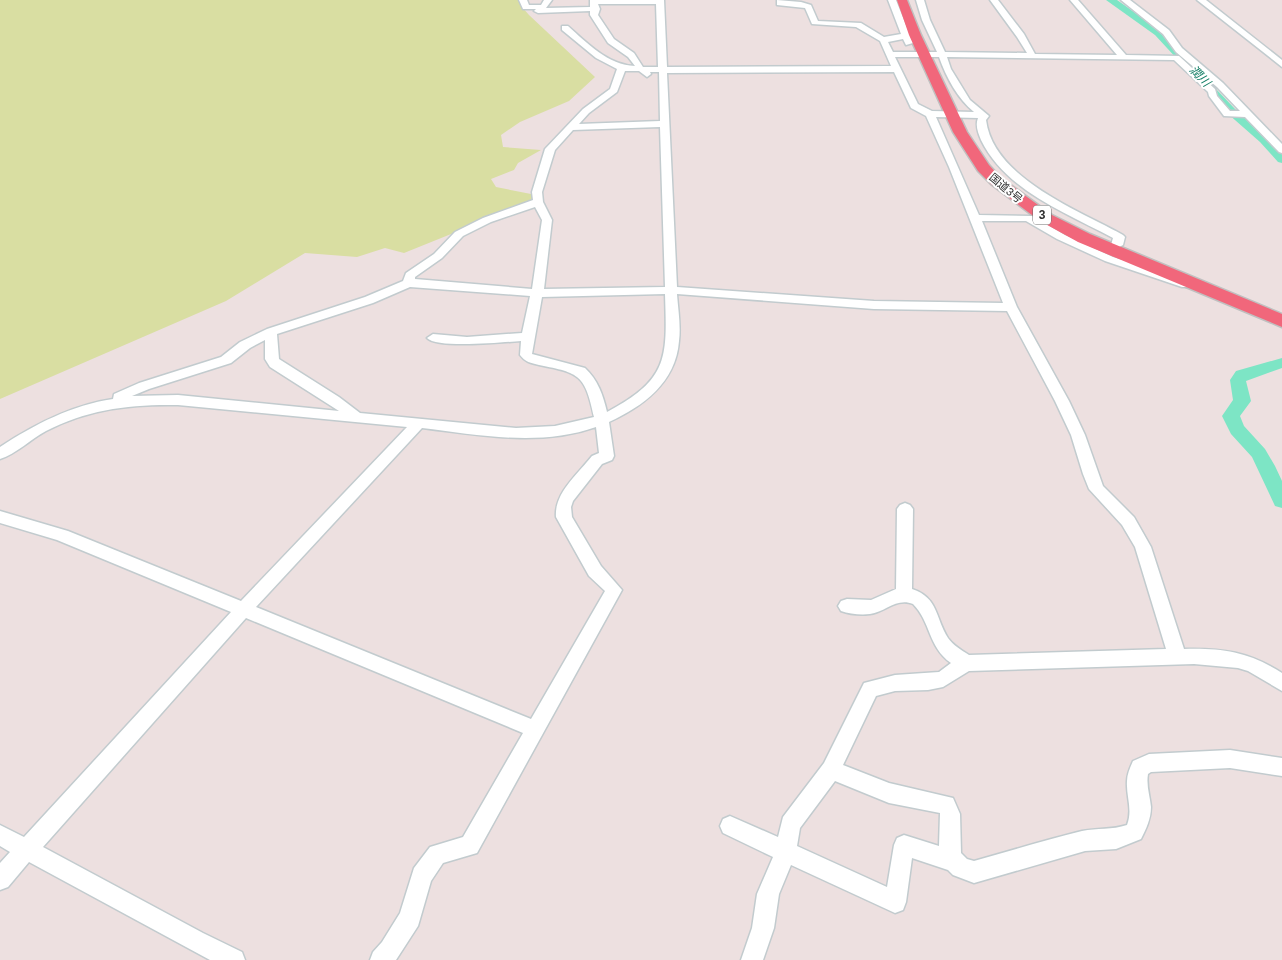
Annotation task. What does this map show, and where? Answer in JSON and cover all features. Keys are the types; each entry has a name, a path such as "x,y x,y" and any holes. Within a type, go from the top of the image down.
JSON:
{"highway":[{"name":"国道3号","path":"902,0 958,114 987,159 1004,176 1040,204 1093,234 1282,311"},
{"name":"国道3号","path":"910,0 928,54"},
{"name":"国道3号","path":"958,114 963,137 983,168 1020,200 1046,218 1084,238 1282,321"}],"street":[{"path":"523,0 526,7 544,7 548,0"},
{"path":"781,0 780,3 801,4 808,7 811,15 818,23 858,25 883,40 914,106 930,114 984,116"},
{"path":"892,0 906,36 947,69 967,102 984,116"},
{"path":"920,0 926,20 937,40 928,54"},
{"path":"994,0 1021,36 1032,55"},
{"path":"1074,0 1123,56"},
{"path":"1125,0 1166,32 1179,50 1220,85 1245,114 1282,150"},
{"path":"1202,0 1282,64"},
{"path":"100,404 136,399 178,400 516,433 574,429 602,420 642,397 655,386 668,362 673,341 660,1 594,3 538,11"},
{"path":"594,3 594,15 611,42 631,55 641,69 663,84"},
{"path":"565,28 591,50 612,64 622,68 663,70 896,69"},
{"path":"883,40 906,36"},
{"path":"888,54 1176,58 1212,91 1213,96 1227,114 1245,114"},
{"path":"381,960 390,950 410,918 422,876 437,854 470,846 614,590 595,571 564,517 563,507 566,499 597,460 607,456 602,420 590,384 582,373 574,369 530,359 526,355 527,337 542,268 547,220 538,202 537,192 550,149 586,111 614,90 622,68"},
{"path":"930,114 1011,308 1062,401 1097,489 1128,521 1143,547 1177,655"},
{"path":"984,116 982,132 986,143 998,158 1048,200 1119,237 1117,245"},
{"path":"572,127 665,124"},
{"path":"1263,132 1282,132"},
{"path":"408,284 410,275 438,256 459,234 487,220 538,202"},
{"path":"974,218 1028,218 1061,237 1109,259 1173,281 1205,289"},
{"path":"0,454 20,439 57,420 144,386 226,360 245,345 271,332 369,300 408,284 422,283 536,293 607,293 670,290 874,305 1011,308"},
{"path":"271,332 272,359 275,364 334,400 356,417"},
{"path":"433,338 467,341 527,337"},
{"path":"0,879 243,610 419,423"},
{"path":"904,594 905,509"},
{"path":"0,517 62,535 535,729"},
{"path":"847,606 874,606 889,598 904,594 918,599 928,608 940,639 949,652 966,663"},
{"path":"752,960 763,928 768,894 786,852 790,824 831,770 864,698 870,689 895,683 928,682 943,679 966,663 1177,655 1238,660 1254,665 1282,683"},
{"path":"730,826 896,902 904,845 952,861 961,870 974,872 1064,846 1085,841 1116,839 1134,832 1141,816 1136,790 1136,775 1140,768 1149,763 1230,760 1282,767"},
{"path":"831,770 889,793 946,805 949,810 952,861"},
{"path":"0,835 195,941 234,960"}],"green space":[{"path":"0,0 519,0 529,15 595,77 569,101 520,122 501,135 503,147 541,150 518,163 514,170 491,179 496,187 531,194 533,201 404,253 385,248 357,257 305,253 226,301 0,399"}],"waterway":[{"name":"潤川","path":"1111,0 1158,33 1231,111 1264,139 1282,159"},
{"name":"潤川","path":"1282,363 1242,375 1238,380 1242,401 1231,416 1237,430 1259,453 1282,501"}]}
